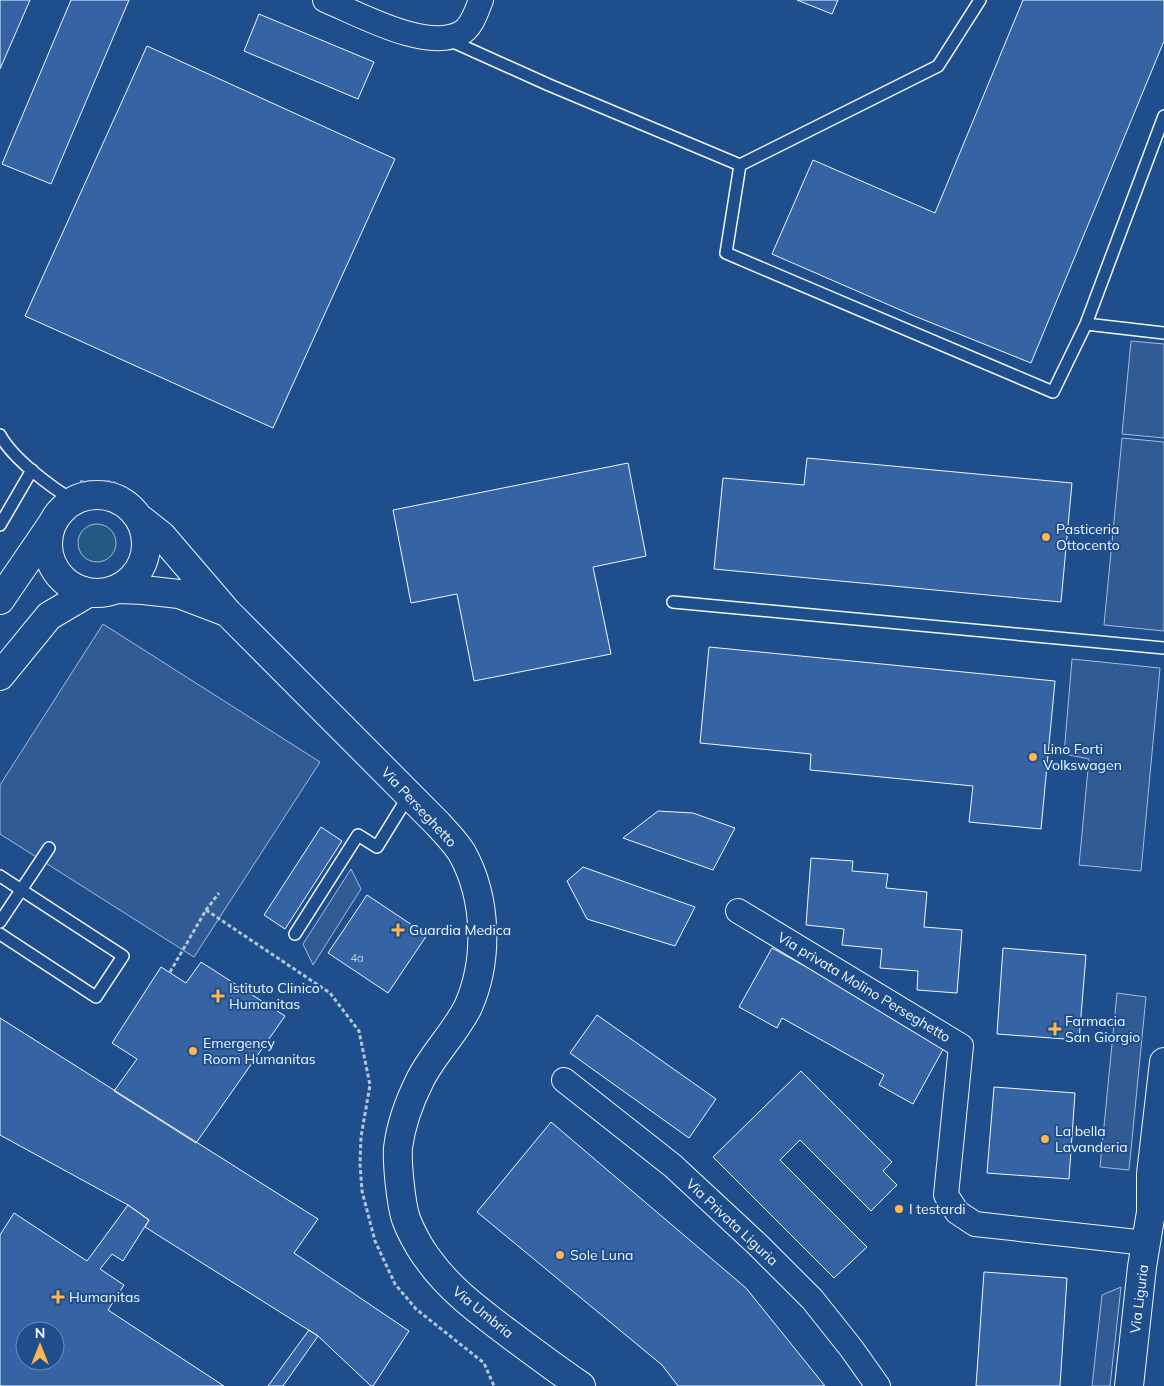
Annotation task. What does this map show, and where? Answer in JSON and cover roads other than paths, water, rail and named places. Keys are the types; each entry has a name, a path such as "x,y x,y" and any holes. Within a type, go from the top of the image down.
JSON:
{"street":[{"path":"325,0 404,33 424,38 444,38 463,32 473,20 481,0"},
{"path":"0,600 53,523 63,509 74,501 93,496 111,497 126,504 138,517 145,532 146,548 142,565 132,579 119,589 104,593 88,593 71,586 53,566 48,549 48,540 53,523"},
{"name":"Via Perseghetto","path":"138,517 162,536 228,613 438,824 462,852 475,884 482,912 482,947 478,978 468,1006 454,1032 421,1078 406,1112 398,1148 406,1219"},
{"name":"Via Perseghetto","path":"119,589 179,594 228,613"},
{"path":"0,676 49,616 88,593"},
{"name":"Via privata Molino Perseghetto","path":"738,911 962,1046 946,1194 956,1212 975,1224 1146,1243"},
{"name":"Via Liguria","path":"1129,1386 1146,1243 1158,1214 1151,1174 1164,1062"},
{"name":"Via Privata Liguria","path":"564,1080 673,1166 758,1245 812,1298 852,1348 878,1386"},
{"name":"Via Umbria","path":"406,1219 426,1258 446,1282 482,1313 581,1386"}],"lane":[{"path":"444,38 549,85 740,165 938,66 980,0"},
{"path":"740,165 726,253 1053,392 1086,324 1164,116"},
{"path":"1086,324 1164,332"},
{"path":"0,435 6,447 32,470 74,501"},
{"path":"0,525 32,470"},
{"path":"672,602 1164,648"},
{"path":"295,934 358,835 377,847 410,795"},
{"path":"0,922 49,848"},
{"path":"0,876 123,956 96,997 0,934"}],"place":[{"name":"Pasticeria Ottocento","path":"1046,537"},
{"name":"Lino Forti Volkswagen","path":"1033,757"},
{"name":"Guardia Medica","path":"398,930"},
{"name":"Istituto Clinico Humanitas","path":"218,996"},
{"name":"Farmacia San Giorgio","path":"1055,1029"},
{"name":"Emergency Room Humanitas","path":"193,1051"},
{"name":"La bella Lavanderia","path":"1045,1139"},
{"name":"I testardi","path":"899,1209"},
{"name":"Sole Luna","path":"560,1255"},
{"name":"Humanitas","path":"58,1297"}]}
